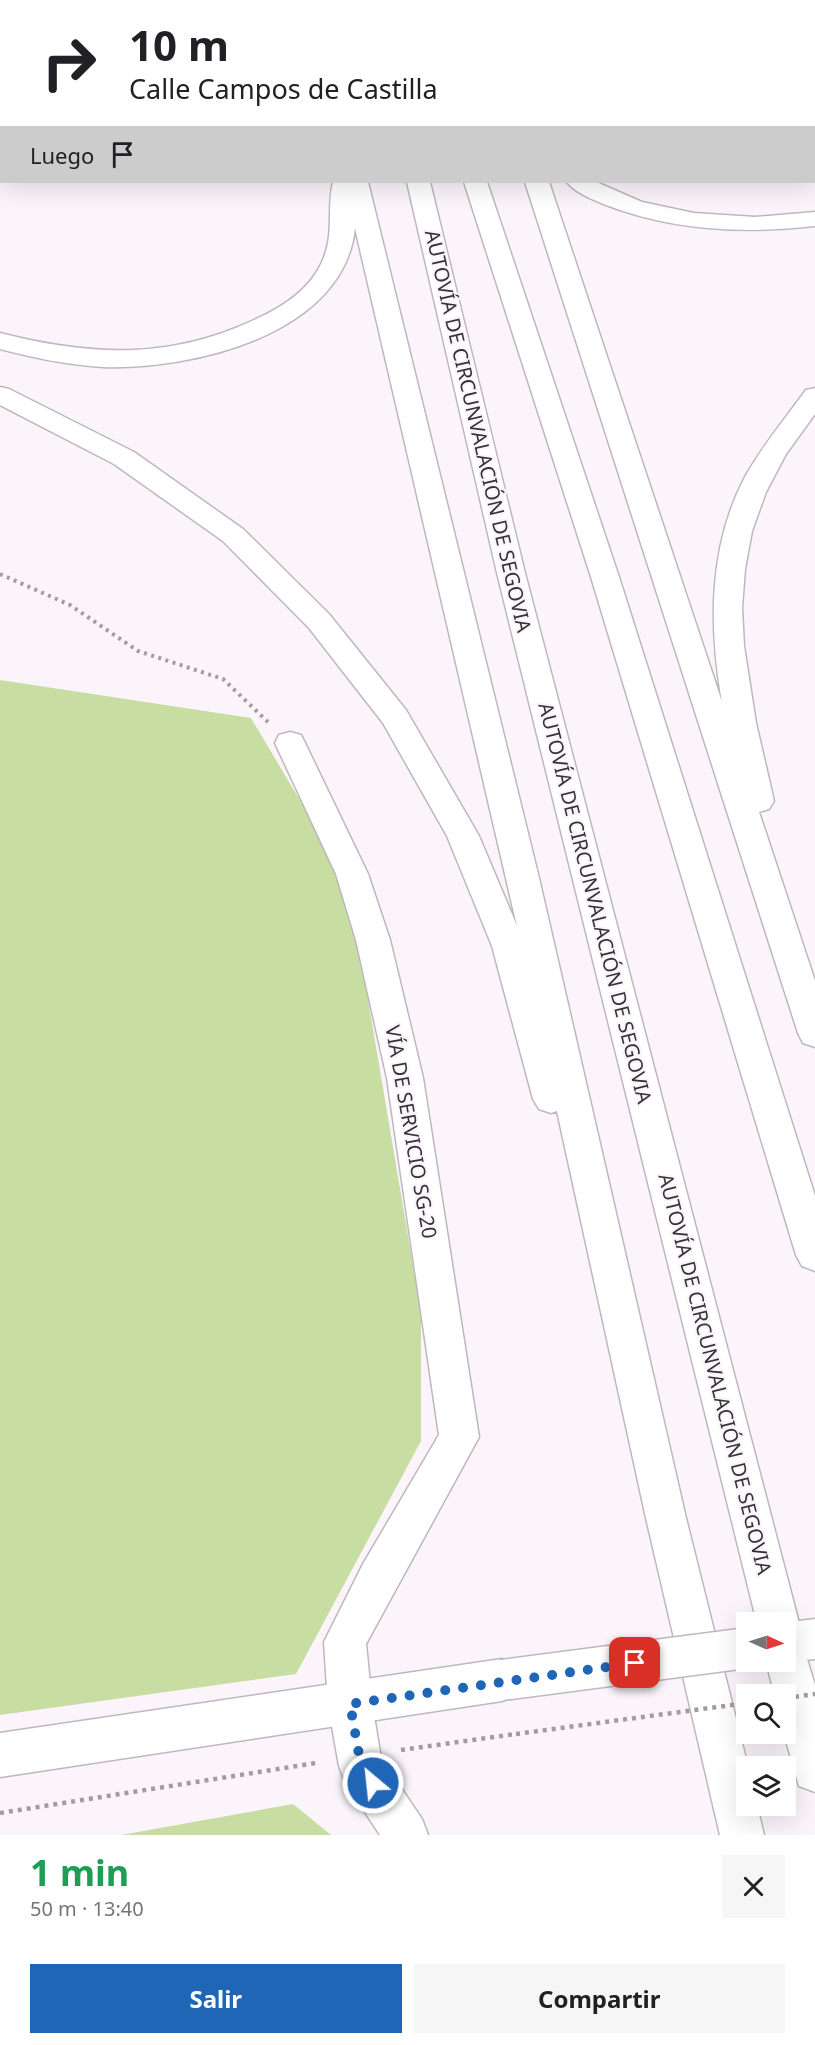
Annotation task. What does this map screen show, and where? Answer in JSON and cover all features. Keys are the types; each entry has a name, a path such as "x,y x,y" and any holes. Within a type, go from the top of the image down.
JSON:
{"main road":[{"path":"0,341 58,356 98,360 138,359 210,347 262,327 287,314 327,277 338,255 344,234 344,183"},
{"path":"356,183 523,878 666,1518 741,1835"},
{"name":"AUTOVÍA DE CIRCUNVALACIÓN DE SEGOVIA","path":"418,183 514,585 775,1612"},
{"path":"475,183 605,577 815,1255"},
{"path":"537,183 815,1033"},
{"path":"581,183 603,195 635,206 692,221 740,224 815,219"},
{"path":"0,395 124,458 233,535 319,621 395,717 463,836 509,945 666,1518"},
{"path":"798,982 743,732 726,620 729,576 736,533 753,490 777,449 815,396"},
{"name":"VÍA DE SERVICIO SG-20","path":"290,743 352,874 373,940 405,1078 459,1437 378,1578 345,1642 350,1704 361,1766 406,1835"},
{"path":"796,1641 815,1639"},
{"path":"0,1755 502,1680 736,1649"},
{"path":"790,1672 815,1770"}],"path":[{"path":"0,574 70,605 138,651 223,679 290,743"},
{"path":"796,1697 815,1694"},
{"path":"0,1812 516,1734 736,1704"}],"green space":[{"path":"0,680 251,718 348,881 421,1313 421,1441 296,1674 0,1715"},
{"path":"293,1804 331,1835 121,1835"}],"route":[{"path":"373,1783 361,1766 350,1704 502,1680 635,1663"}]}
